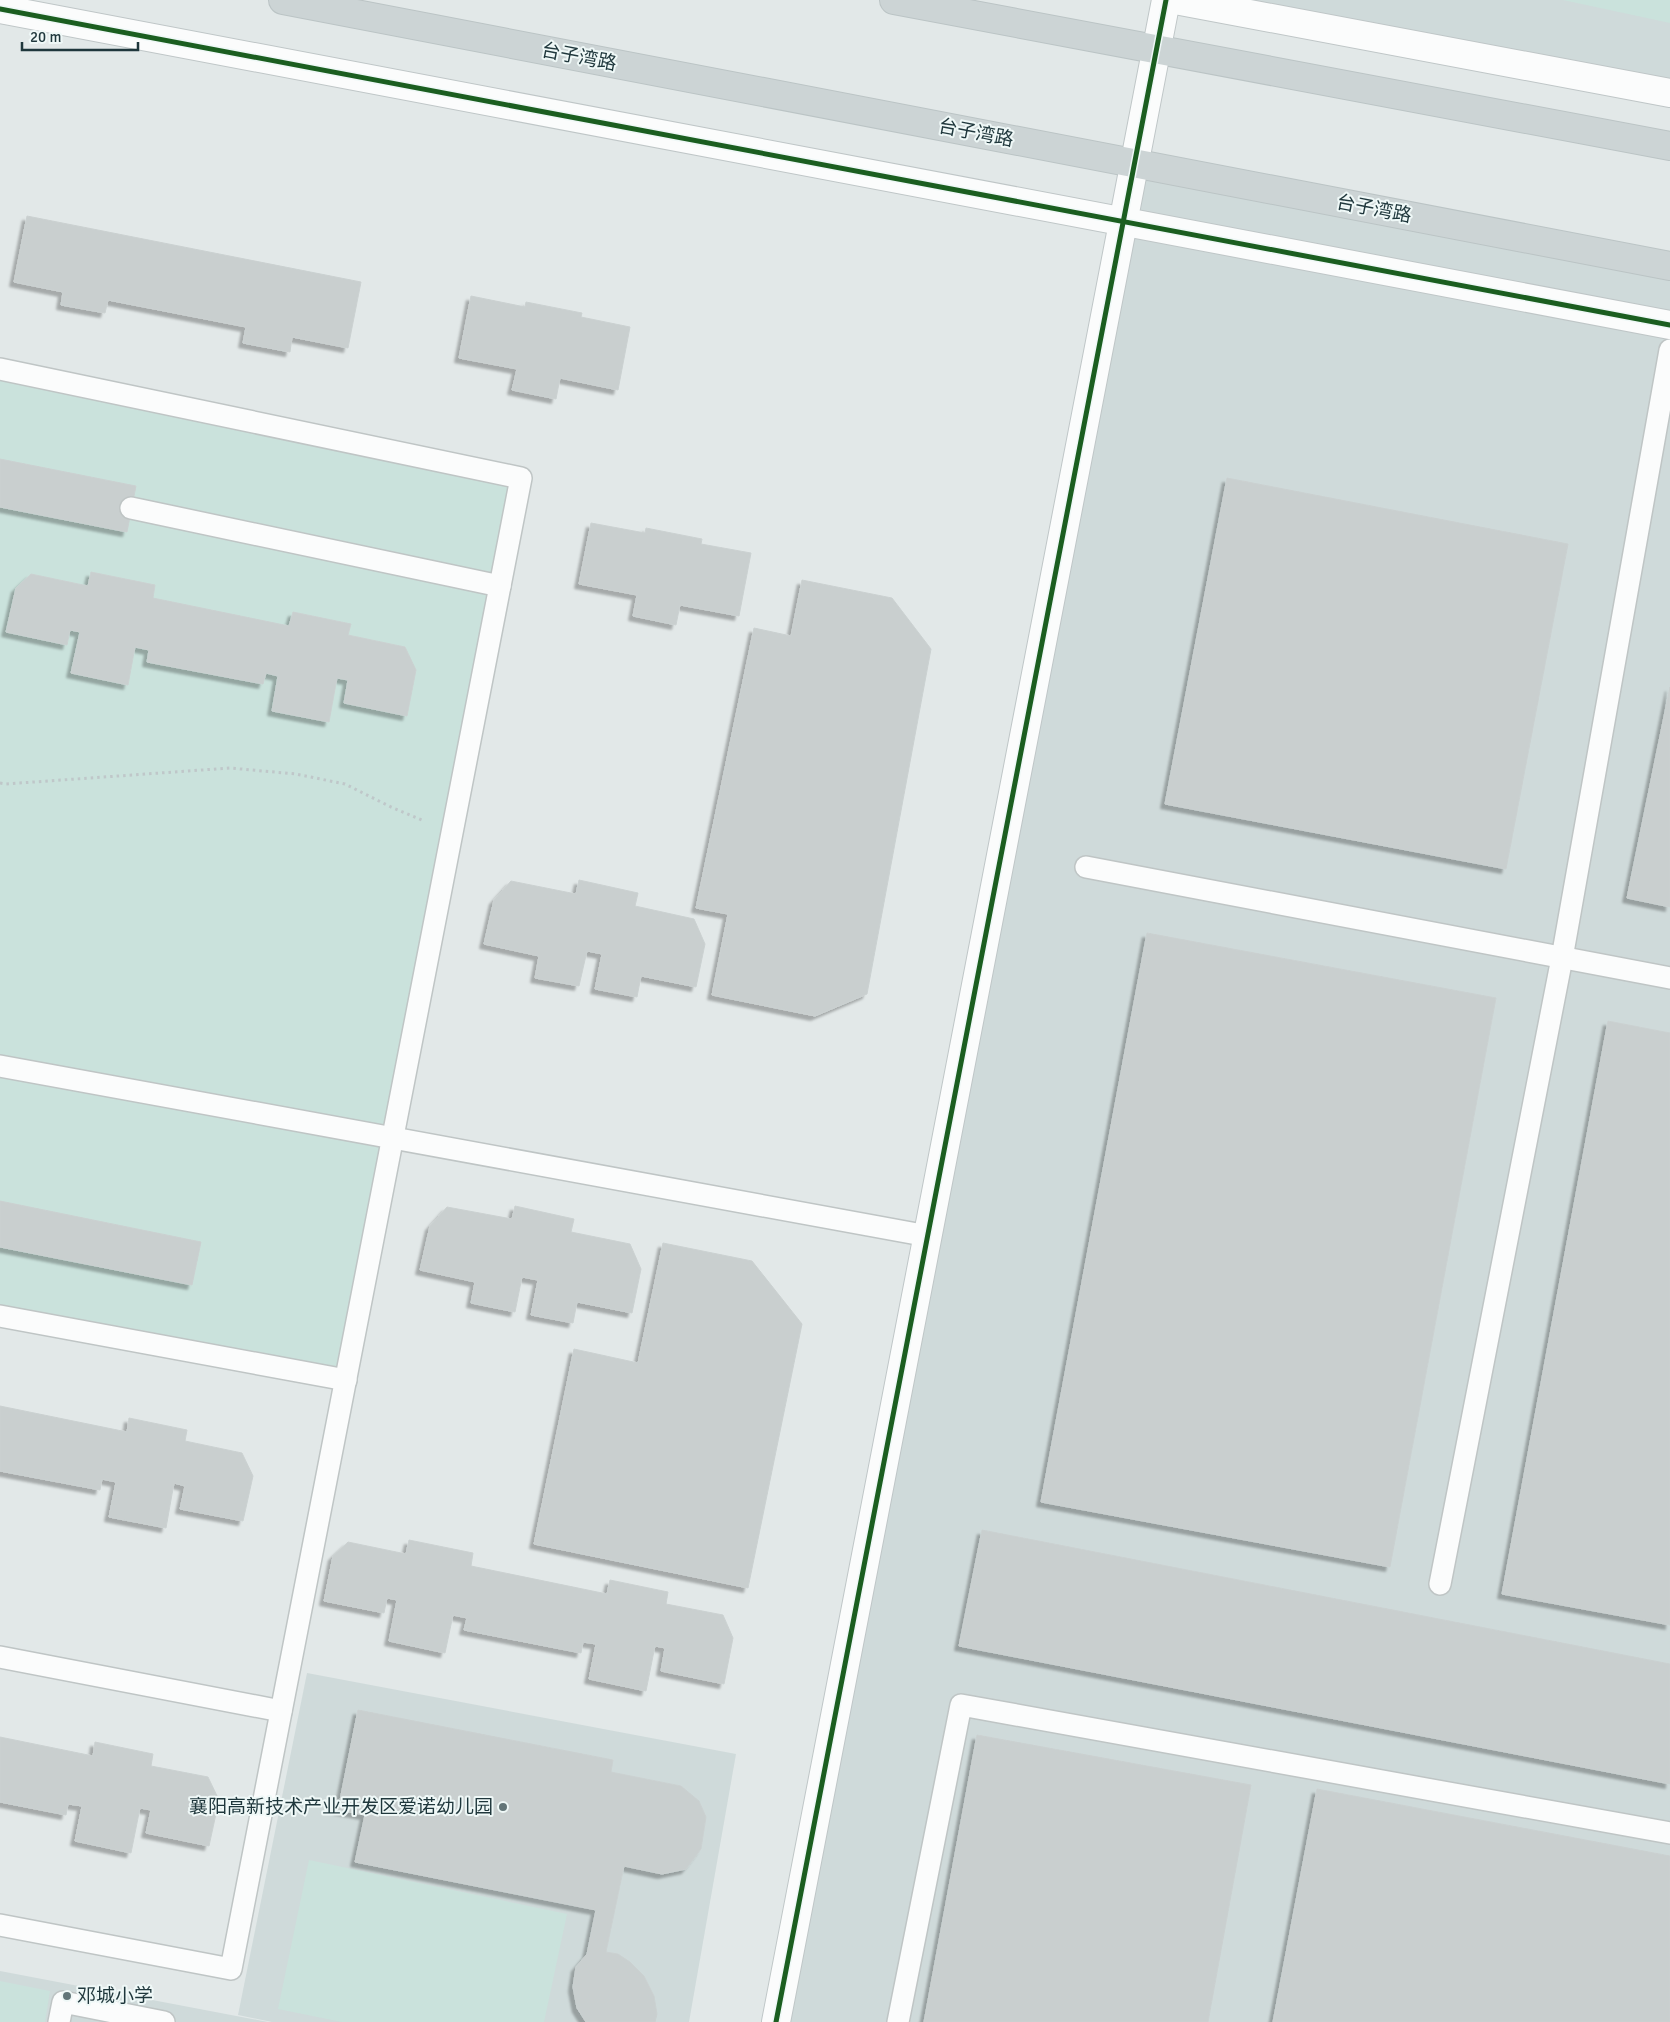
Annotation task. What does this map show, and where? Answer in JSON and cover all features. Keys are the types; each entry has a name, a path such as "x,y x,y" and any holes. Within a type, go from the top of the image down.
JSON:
{"main road":[{"name":"台子湾路","path":"283,0 1670,266"},
{"path":"894,0 1670,146"}],"street":[{"path":"776,2022 1166,0"},
{"path":"1176,0 1670,93"},
{"path":"0,9 1670,325"}],"lane":[{"path":"1440,1584 1562,958 1670,350"},
{"path":"0,370 521,478 231,1969 0,1926"},
{"path":"131,508 500,586"},
{"path":"1086,867 1670,978"},
{"path":"0,1066 928,1236"},
{"path":"0,1316 346,1380"},
{"path":"0,1657 281,1711"},
{"path":"898,2022 961,1705 1670,1833"},
{"path":"59,2022 63,2002 164,2022"}],"path":[{"path":"0,783 230,768 296,774 345,784 414,817 453,830"}],"shaded area":[{"path":"1175,0 1670,0 1670,93"},
{"path":"1135,163 1670,263 1670,2022 776,2022"},
{"name":"襄阳高新技术产业开发区爱诺幼儿园","path":"307,1673 736,1754 689,2022 272,2022 238,2015"},
{"name":"邓城小学","path":"0,1971 268,2022 0,2022"}],"green space":[{"path":"1563,0 1670,0 1670,23"},
{"path":"0,369 521,478 346,1380 0,1316"},
{"path":"309,1860 567,1914 544,2022 342,2022 278,2009"},
{"path":"0,1981 50,1991 45,2022 0,2022"}],"building":[{"path":"27,216 361,282 348,348 292,337 290,352 243,343 246,327 108,300 105,313 61,305 63,292 14,282"},
{"path":"471,296 525,307 526,302 582,313 581,317 630,327 618,390 560,378 556,399 512,390 517,369 459,358"},
{"path":"0,459 136,486 127,532 0,507"},
{"path":"1227,478 1568,544 1506,869 1165,804"},
{"path":"591,523 645,533 646,528 702,539 701,544 751,553 739,616 680,605 676,625 633,616 637,595 579,584"},
{"path":"91,572 155,585 153,598 289,626 293,612 351,624 348,635 405,647 416,670 407,716 344,703 348,680 337,678 329,722 272,711 278,676 266,673 263,684 147,662 149,650 135,647 128,685 71,673 80,632 70,630 67,645 6,632 16,588 31,574 88,586"},
{"path":"802,580 892,598 931,649 867,994 815,1016 712,995 728,914 696,908 754,628 791,636"},
{"path":"1670,687 1670,907 1627,898"},
{"path":"579,880 638,893 635,906 694,919 705,944 696,987 641,976 637,997 595,989 602,954 587,951 579,986 535,978 539,956 484,944 494,900 511,881 576,894"},
{"path":"1147,933 1496,998 1390,1567 1041,1502"},
{"path":"1608,1021 1670,1033 1670,1625 1502,1594"},
{"path":"0,1201 201,1242 192,1285 0,1247"},
{"path":"515,1206 574,1219 571,1232 630,1244 641,1269 632,1313 577,1302 573,1323 531,1315 538,1280 522,1277 515,1312 471,1303 475,1282 420,1270 430,1226 447,1207 512,1219"},
{"path":"663,1243 752,1261 802,1324 748,1588 534,1544 574,1349 638,1363"},
{"path":"0,1406 127,1432 129,1418 187,1430 185,1441 242,1453 253,1476 243,1521 180,1509 185,1486 174,1483 166,1528 109,1517 116,1482 102,1479 100,1490 0,1471"},
{"path":"982,1530 1670,1664 1670,1784 959,1646"},
{"path":"409,1540 473,1553 471,1566 607,1594 610,1580 668,1592 666,1604 723,1615 733,1638 724,1684 661,1671 665,1648 655,1646 646,1691 589,1679 596,1644 583,1642 581,1653 464,1630 467,1618 453,1615 445,1653 389,1641 397,1600 387,1598 384,1613 324,1601 333,1556 348,1542 406,1554"},
{"path":"358,1710 613,1760 611,1772 681,1786 699,1801 706,1817 701,1849 686,1869 662,1874 624,1866 606,1952 618,1954 630,1962 644,1976 654,1996 657,2014 655,2022 586,2022 577,2008 573,1987 576,1967 587,1954 596,1910 355,1862 365,1815 338,1810"},
{"path":"977,1735 1251,1785 1208,2022 924,2022"},
{"path":"0,1737 93,1756 95,1742 153,1754 151,1766 208,1777 219,1800 209,1846 146,1833 151,1810 140,1808 131,1853 75,1841 82,1806 68,1804 66,1815 0,1802"},
{"path":"1317,1789 1670,1856 1670,2022 1273,2022"}],"cycle path":[{"path":"776,2022 1166,0"},
{"path":"0,9 1670,325"}],"place":[{"name":"襄阳高新技术产业开发区爱诺幼儿园","path":"503,1807"},
{"name":"邓城小学","path":"67,1996"}]}
